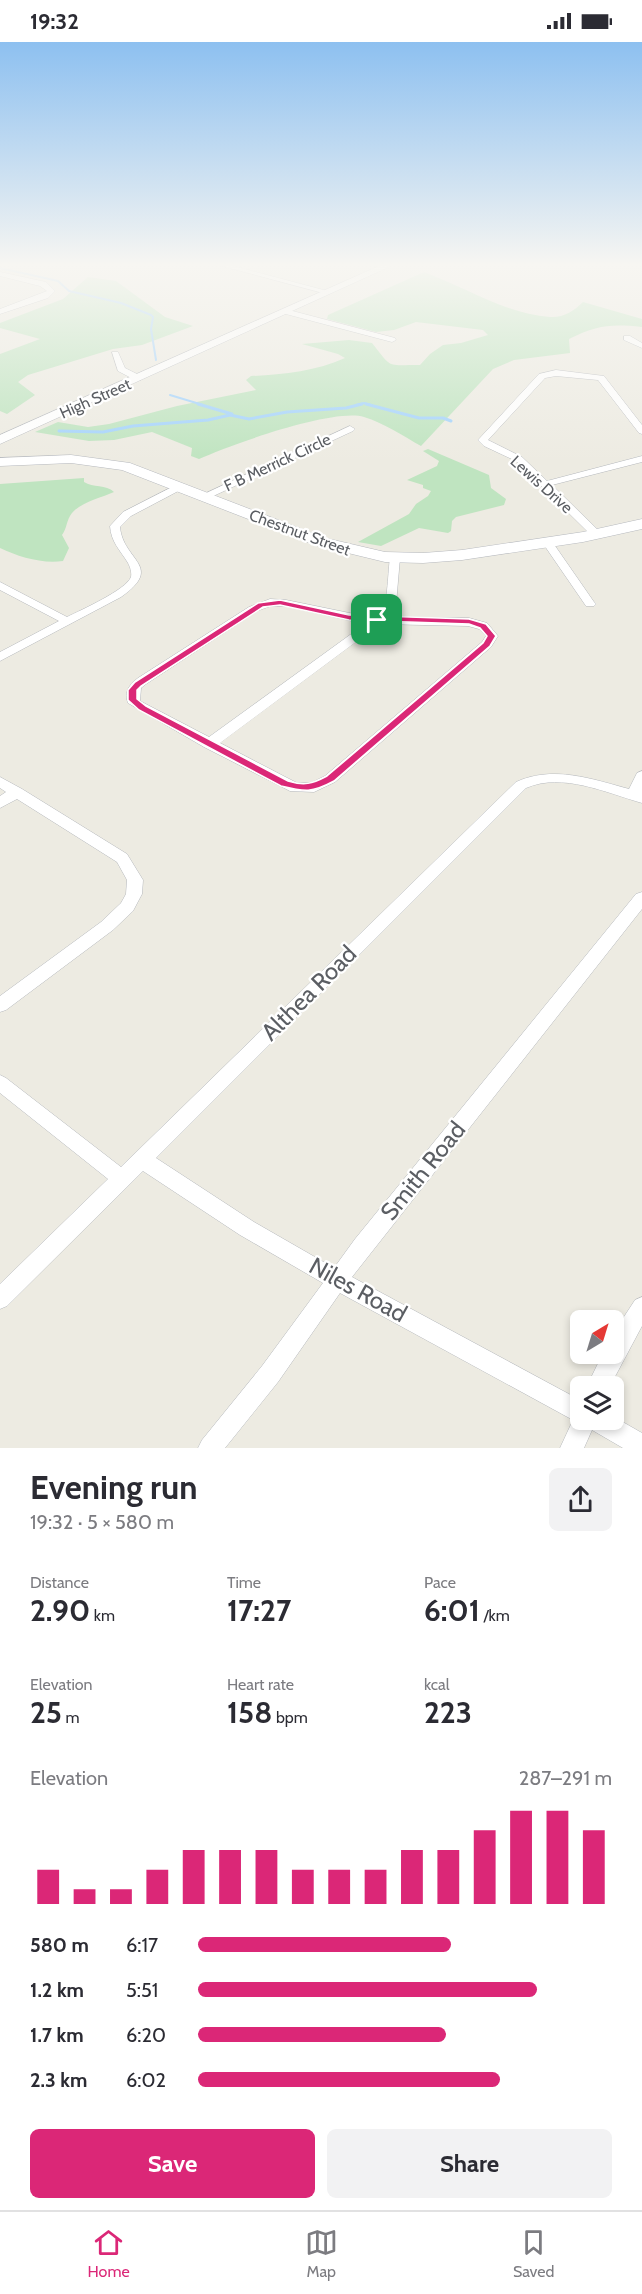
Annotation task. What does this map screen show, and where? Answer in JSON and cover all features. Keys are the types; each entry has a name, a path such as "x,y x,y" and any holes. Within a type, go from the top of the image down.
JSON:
{"main road":[{"name":"High Street","path":"0,440 240,332"},
{"name":"Chestnut Street","path":"0,462 62,458 105,461 136,469 320,542 354,552 394,558 448,557 596,534 642,524"}],"street":[{"path":"361,332 392,340"},
{"path":"629,339 642,344"},
{"path":"115,354 122,369 138,378"},
{"name":"Lewis Drive","path":"596,534 519,459 483,440 542,376 556,373 601,378 642,431"},
{"name":"F B Merrick Circle","path":"205,496 350,429"},
{"path":"545,484 642,459"},
{"path":"0,657 130,585 137,569 117,539 115,526 127,514 180,486"},
{"path":"547,542 590,604"},
{"path":"209,744 377,620 390,607 394,558"},
{"path":"0,585 67,621"},
{"path":"280,603 349,618 469,622 483,626 492,636 487,644 321,785 302,788 290,786 209,744 138,706 132,697 135,687 261,604 280,603"},
{"name":"Althea Road","path":"0,1299 521,785 532,778 550,776 638,797 642,776"},
{"path":"0,782 122,858 130,868 135,887 131,901 115,920 0,1005"},
{"path":"0,803 17,792"},
{"name":"Smith Road","path":"210,1448 270,1374 362,1246 642,898"},
{"path":"0,1083 122,1179"},
{"name":"Niles Road","path":"142,1159 205,1203 339,1280 570,1407"},
{"path":"603,1376 621,1340 642,1307"},
{"path":"572,1448 580,1430"},
{"path":"614,1430 642,1446"}],"green space":[{"path":"13,332 178,332 142,345 113,349 28,375 18,382 35,395 7,414 0,411 0,354 40,339"},
{"path":"485,332 587,332 569,339 570,353 514,360 493,369 421,446 379,423 364,417 349,416 282,429 199,459 191,456 192,448 152,432 114,440 89,441 35,432 58,422 88,427 109,424 177,406 256,390 246,380 251,376 299,372 345,358 302,344 349,340 372,343 391,364 420,365 443,345 461,343 488,335"},
{"path":"428,449 489,475 491,488 506,499 504,505 456,517 448,533 419,528 381,546 358,542 409,514 416,504 428,496 431,491 423,488 423,485 407,480 437,466 439,461 423,451"},
{"path":"84,478 84,482 88,484 114,492 73,511 62,535 69,548 63,561 47,562 31,559 0,548 0,484"}],"waterway":[{"path":"151,332 156,360"},
{"path":"170,395 203,405"},
{"path":"356,405 364,403 371,405"},
{"path":"198,404 232,414"},
{"path":"59,431 103,432 133,426 208,420 230,415 249,419 287,412 346,408 362,404"},
{"path":"366,404 419,418 443,418 451,421"}],"route":[{"path":"261,604 291,604 349,618 377,620 469,622 483,626 492,636 487,644 321,785 295,788 284,784 142,708 134,703 132,697 133,690 138,684 261,604"}]}
